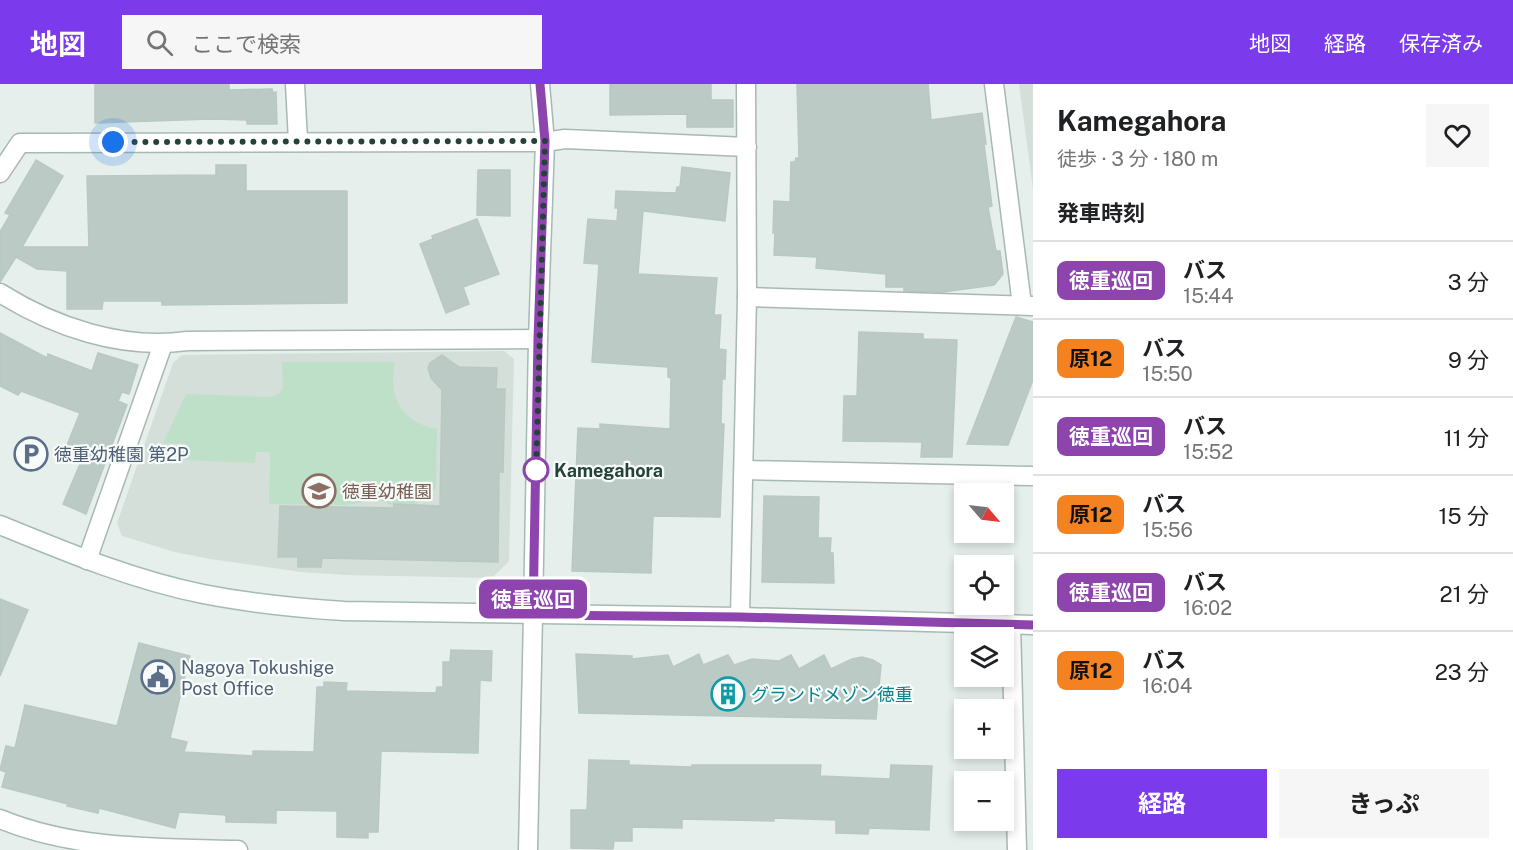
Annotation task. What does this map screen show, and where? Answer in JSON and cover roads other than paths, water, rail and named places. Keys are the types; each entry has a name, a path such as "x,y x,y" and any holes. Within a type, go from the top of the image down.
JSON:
{"street":[{"path":"294,84 298,141"},
{"path":"528,850 538,339 545,141 540,84"},
{"path":"740,617 747,297 746,84"},
{"path":"747,297 1027,305 994,84"},
{"path":"0,173 20,142 545,141 565,139 747,147"},
{"path":"0,293 24,308 61,324 101,336 163,344 187,341 538,339"},
{"path":"87,560 163,344"},
{"path":"744,470 1033,477"},
{"path":"0,525 136,577 203,594 293,607 344,611 740,617 1033,625"},
{"path":"1011,624 1017,850"},
{"path":"0,819 52,836 116,847 238,850"}],"place":[{"name":"徳重幼稚園 第2P","path":"31,454"},
{"name":"Kamegahora","path":"536,470"},
{"name":"徳重幼稚園","path":"319,491"},
{"name":"Nagoya Tokushige Post Office","path":"158,677"},
{"name":"グランドメゾン徳重","path":"728,694"}]}
